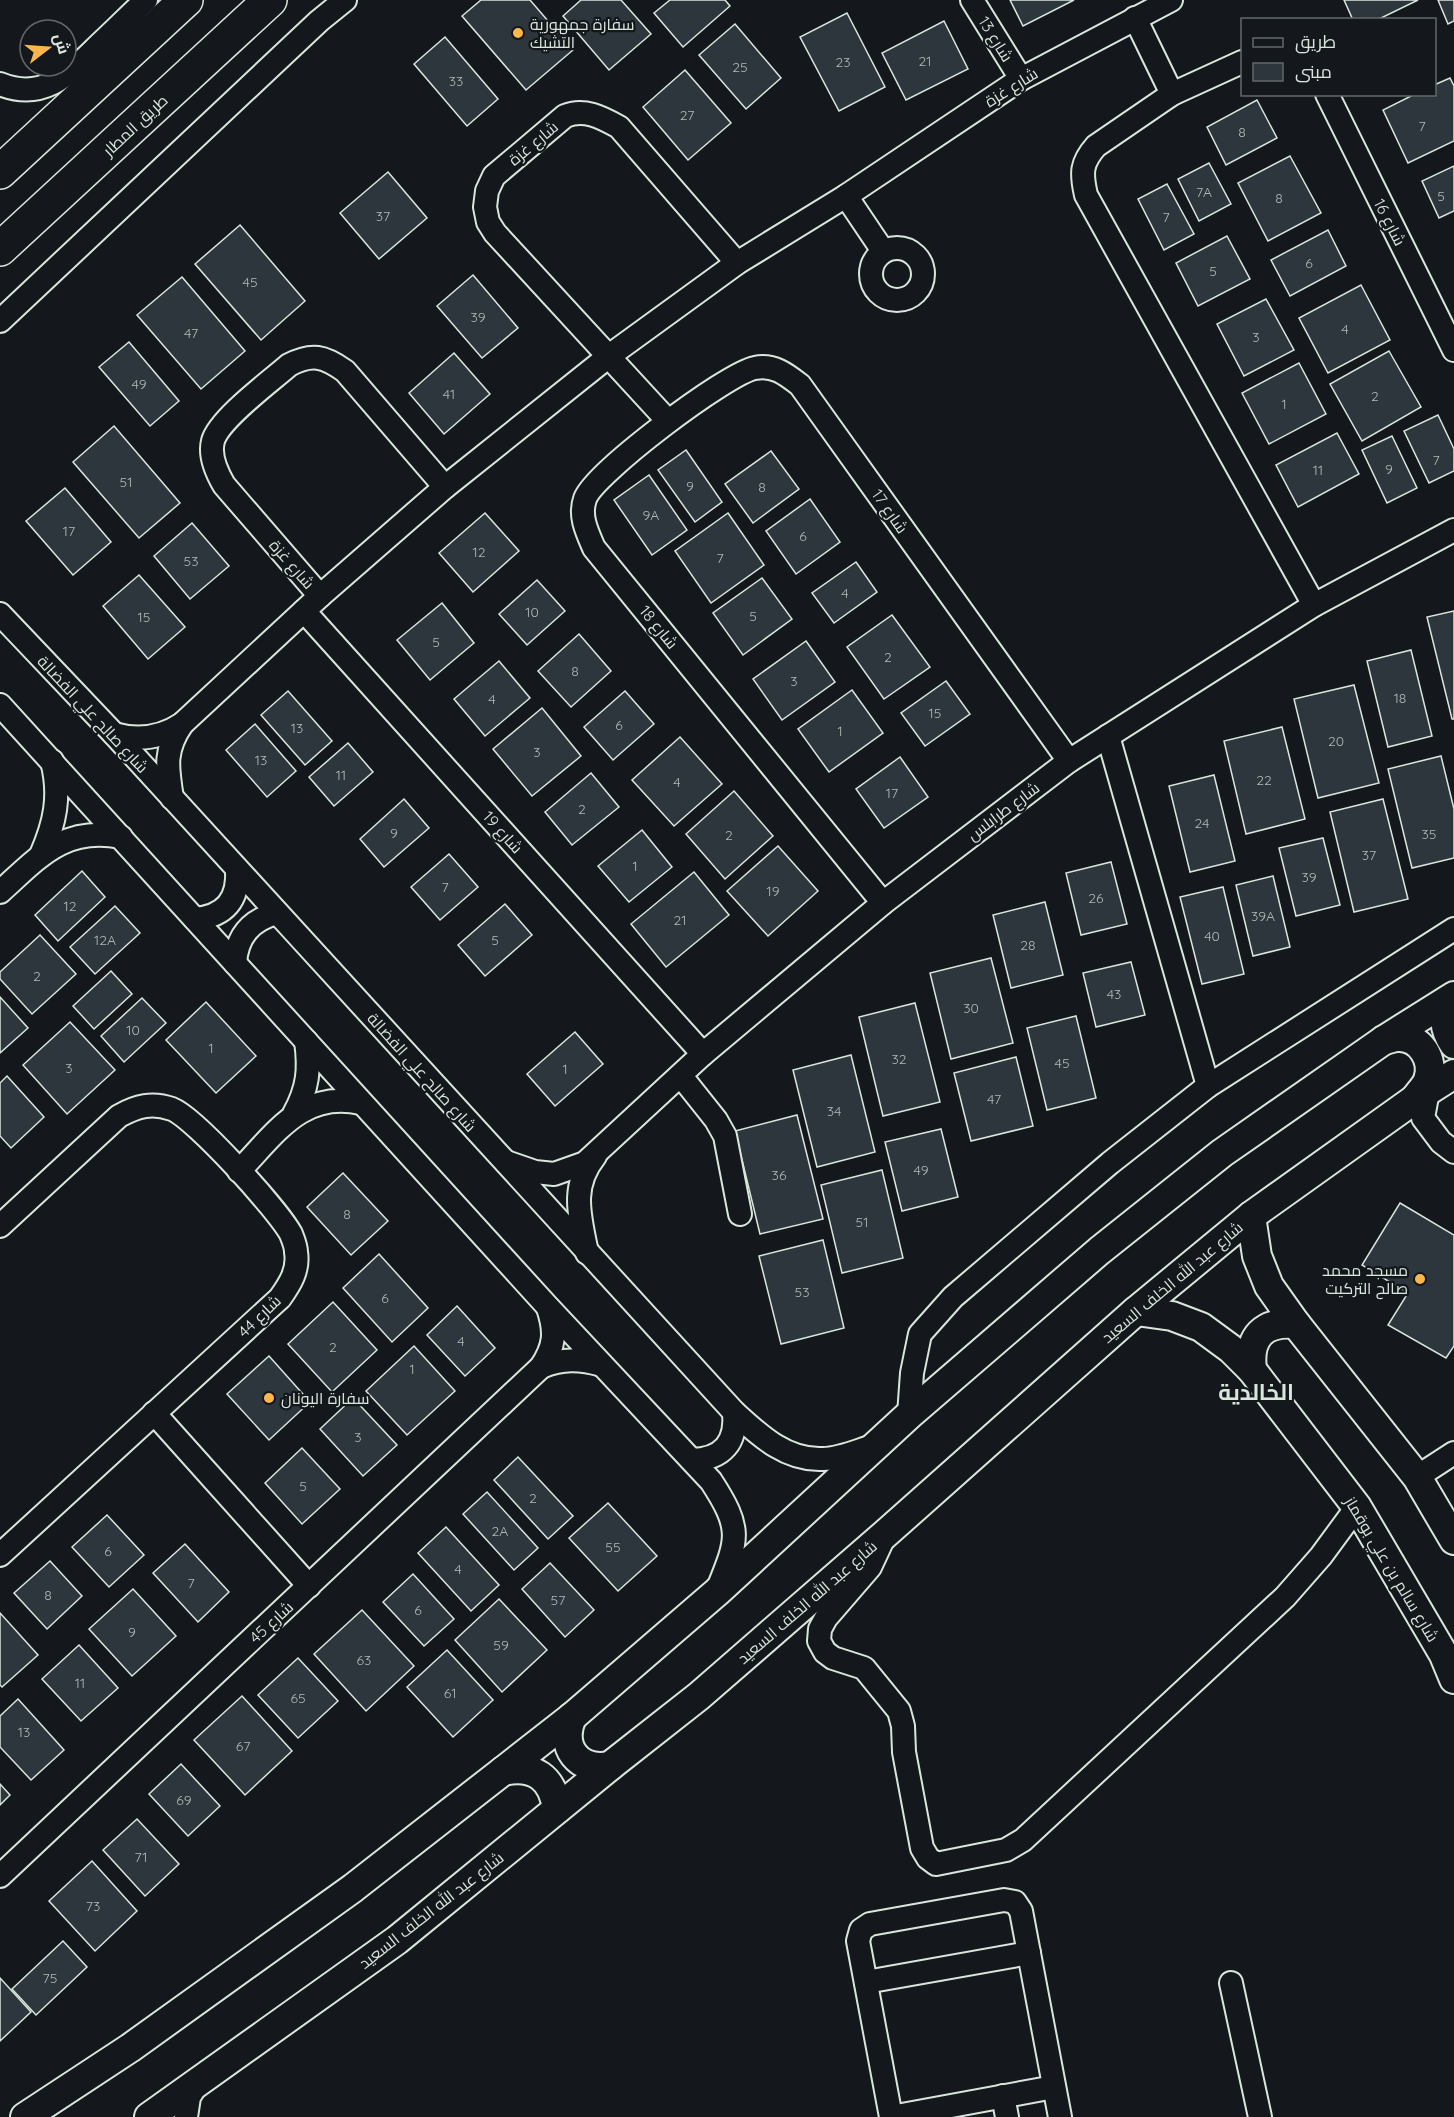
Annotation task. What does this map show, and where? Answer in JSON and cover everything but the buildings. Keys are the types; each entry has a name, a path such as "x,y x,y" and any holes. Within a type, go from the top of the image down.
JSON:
{"highway":[{"path":"0,172 186,0"},
{"name":"طريق المطار","path":"0,249 270,0"}],"main road":[{"path":"26,2117 130,2048 353,1888 572,1717 717,1592 909,1415 1099,1251 1222,1153 1384,1040 1454,998"},
{"path":"1454,998 1448,1005 1444,1025 1454,1044"},
{"path":"1384,1040 1399,1036 1414,1041 1425,1051 1430,1065 1428,1081 1421,1095"},
{"name":"شارع عبد الله الخلف السعيد","path":"149,2117 397,1940 556,1809 699,1696 885,1535 1136,1311 1251,1216 1454,1074"},
{"path":"1251,1216 1257,1257 1269,1286 1296,1324 1417,1477 1454,1540"},
{"name":"شارع سالم بن علي بوقماز","path":"1136,1311 1172,1316 1201,1327 1231,1348 1252,1370 1357,1507 1444,1655 1454,1679"},
{"path":"1252,1370 1250,1354 1255,1339 1266,1328 1281,1323 1296,1324"},
{"path":"572,1717 567,1736 574,1755 581,1762 590,1766 610,1766"},
{"path":"503,1771 516,1768 529,1770 540,1776 552,1791 556,1809"}],"street":[{"path":"0,84 27,91 48,86 66,77 146,0"},
{"path":"0,321 345,0"},
{"name":"شارع 13","path":"972,0 1021,79"},
{"name":"شارع غزة","path":"114,734 137,739 153,738 169,733 182,724 312,603 445,487 609,356 737,263 846,196 1021,79 1171,0"},
{"path":"1135,18 1172,94"},
{"path":"1241,62 1172,94 1096,146 1086,157 1083,170 1086,195 1314,605"},
{"name":"شارع 16","path":"1328,96 1454,350"},
{"name":"شارع غزة","path":"609,356 495,233 488,222 485,207 487,192 494,176 564,116 575,112 588,113 619,127 737,263"},
{"path":"846,196 883,251"},
{"path":"609,356 668,421"},
{"name":"شارع غزة","path":"312,603 224,485 213,459 212,442 216,432 225,421 289,365 301,359 314,357 331,361 345,371 445,487"},
{"name":"شارع 17","path":"668,421 741,372 769,367 783,371 800,385 1068,761"},
{"name":"شارع 18","path":"668,421 595,484 585,497 582,512 585,528 594,548 883,903"},
{"name":"شارع طرابلس","path":"502,1160 535,1172 554,1174 585,1163 703,1054 883,903 1068,761 1314,605 1454,530"},
{"name":"شارع 19","path":"312,603 703,1054"},
{"name":"شارع صالح علي الفضالة","path":"4,622 114,734 587,1253 757,1434 777,1447 801,1457 824,1459 877,1445"},
{"path":"0,705 361,1103 692,1460 716,1489 727,1505 734,1522 734,1544 717,1592"},
{"name":"شارع غزة","path":"172,798 168,755 173,737 182,724"},
{"path":"1108,736 1208,1086"},
{"path":"41,855 57,800 57,781 52,761"},
{"path":"0,892 41,855 67,840 100,833 121,837"},
{"path":"195,919 207,918 219,913 228,905 235,894 238,882 237,869"},
{"path":"235,963 236,951 246,930 260,919 276,913"},
{"path":"909,1415 912,1373 920,1334 953,1297 1110,1163 1208,1086 1454,929"},
{"path":"294,1114 307,1083 309,1067 306,1041"},
{"path":"681,1076 716,1120 725,1136 740,1214"},
{"path":"1421,1095 1423,1118 1441,1142 1454,1152"},
{"path":"239,1171 294,1114 321,1101 361,1103"},
{"name":"شارع 44","path":"0,1226 119,1116 134,1108 147,1105 159,1106 174,1110 187,1118 239,1171 284,1223 292,1236 297,1252 296,1269 290,1284 280,1298 0,1555"},
{"name":"شارع طرابلس","path":"587,1253 578,1207 579,1185 587,1166 596,1155"},
{"name":"شارع 45","path":"0,1876 541,1367 550,1354 554,1336 553,1321 548,1307"},
{"name":"شارع 45","path":"541,1367 555,1361 573,1359 602,1365"},
{"path":"692,1460 705,1460 717,1455 726,1447 733,1437 734,1412"},
{"path":"154,1413 309,1586"},
{"path":"1417,1477 1454,1453"},
{"path":"885,1535 870,1568 826,1618 820,1629 819,1641 825,1652 833,1658 864,1668 899,1711 903,1726 904,1752 922,1848 928,1858 936,1864 1006,1850 1023,1840 1285,1597 1322,1556 1357,1507"},
{"path":"1054,2087 1005,2107 891,2117 858,1941 858,1936 865,1927 1004,1899 1015,1902 1019,1906 1029,1953 1060,2117"},
{"path":"866,1982 1029,1953"},
{"path":"1231,1983 1260,2117"},
{"path":"186,2117 189,2097 197,2084"}],"place":[{"name":"سفارة جمهورية التشيك","path":"518,33"},
{"name":"مسجد محمد صالح التركيت","path":"1420,1279"},
{"name":"سفارة اليونان","path":"269,1398"}],"district":[{"name":"الخالدية","path":"1256,1392"}]}
